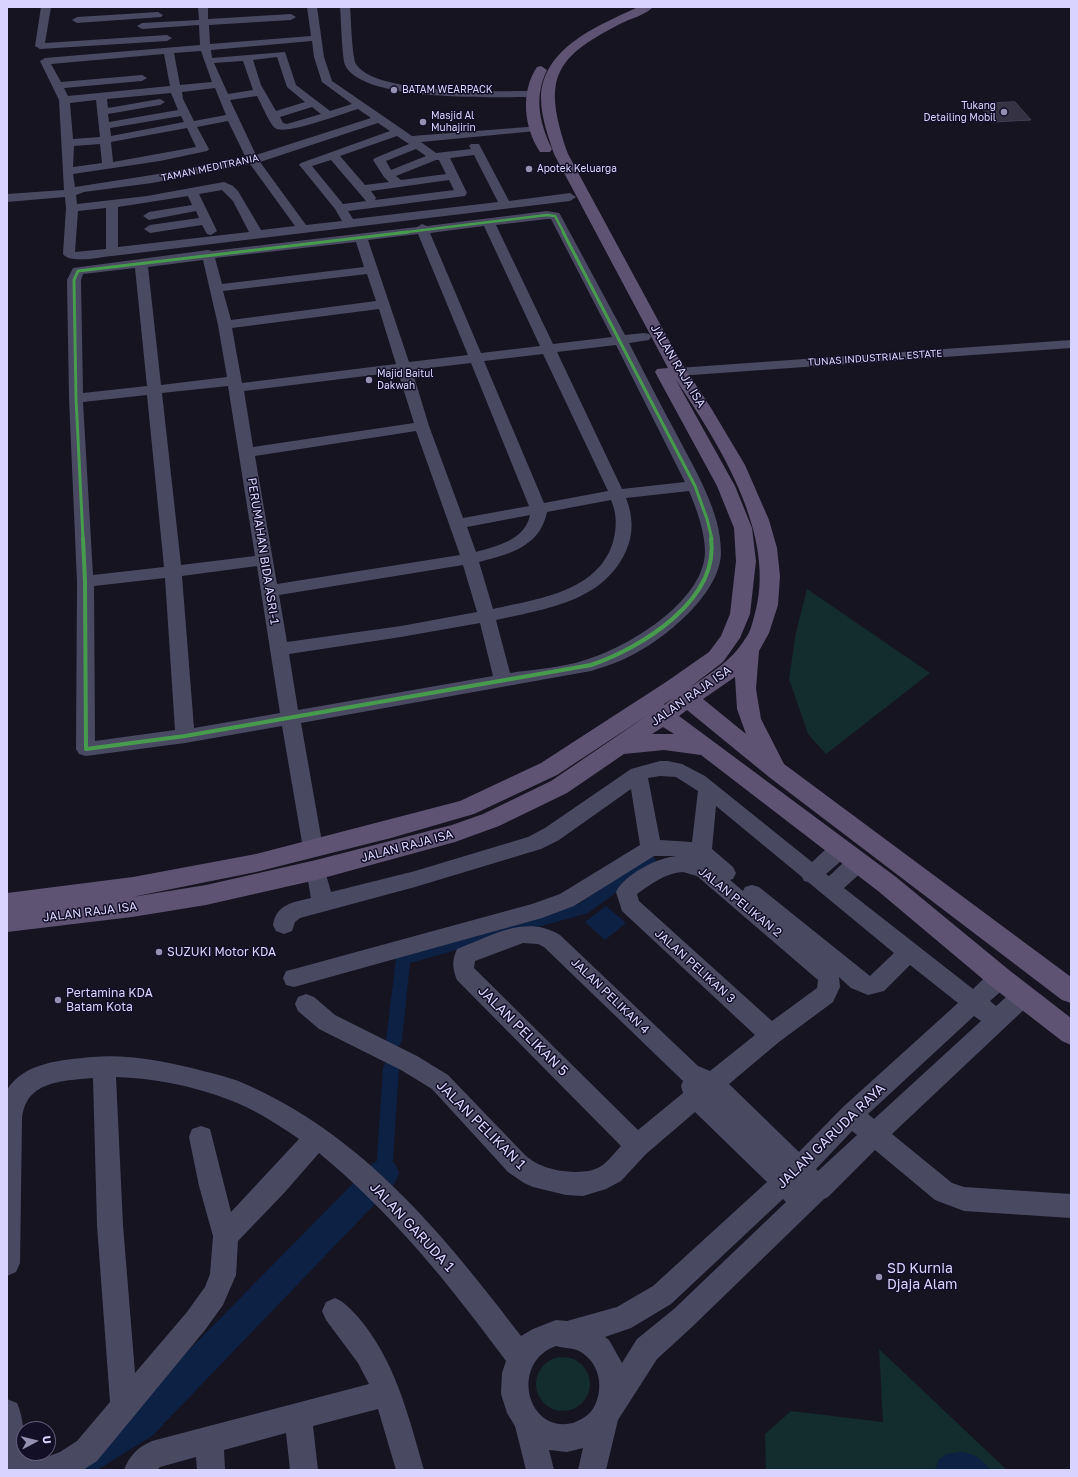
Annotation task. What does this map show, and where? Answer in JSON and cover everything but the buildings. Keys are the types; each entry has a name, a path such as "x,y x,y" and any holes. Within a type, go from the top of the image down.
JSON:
{"main road":[{"name":"JALAN RAJA ISA","path":"631,7 576,35 555,61 547,93 551,130 561,154 671,372 726,486 744,528 746,562 740,614 730,638 716,657 681,693"},
{"name":"JALAN RAJA ISA","path":"7,922 132,908 206,895 315,859 391,829 466,808 516,786 549,769 657,709 681,693 729,671 749,649 759,633 766,608 769,588 766,542 758,512 742,477 707,415 644,337 570,197 536,128 531,102 537,77 555,61 596,32 647,7"},
{"path":"749,649 745,670 747,698 753,727 777,771"},
{"path":"681,693 777,771 1071,992"},
{"name":"JALAN RAJA ISA","path":"7,903 133,887 256,863 315,859 456,833 491,820 559,787 619,747 657,709"},
{"path":"657,709 849,856 1022,996 1071,1033"},
{"path":"619,747 647,742 675,741 707,748"}],"street":[{"path":"46,7 40,46 50,74 64,100 68,143 67,171 72,208 69,254 75,256 151,248 212,247 360,236 547,215 555,216 695,486 703,506 713,554 710,569 700,586 677,614 632,648 599,662 585,666 185,736 90,750 86,749 85,582 76,398 76,274 80,270 141,263 212,247 257,235 570,197"},
{"path":"203,7 208,61 232,117 253,160 303,229"},
{"path":"312,7 319,57 328,82 414,143 438,156 454,176 461,193"},
{"path":"345,7 350,64 354,72 368,79 419,91 532,94"},
{"path":"75,31 79,10"},
{"path":"77,20 168,14 167,25"},
{"path":"129,27 291,17"},
{"path":"303,29 316,33"},
{"path":"41,33 54,32"},
{"path":"45,61 168,51 207,39 316,33"},
{"path":"192,36 207,39"},
{"path":"40,46 177,37"},
{"path":"67,171 160,158 201,150 203,146 177,94 168,51"},
{"path":"137,53 146,92"},
{"path":"208,61 280,54 296,91 328,114"},
{"path":"247,57 260,92 279,126 288,127 360,105"},
{"path":"251,68 284,65"},
{"path":"50,74 65,72"},
{"path":"56,86 142,78"},
{"path":"266,102 296,91 328,82"},
{"path":"102,112 138,106 177,94 218,85"},
{"path":"64,100 146,92 177,94"},
{"path":"224,98 260,92"},
{"path":"134,93 138,106"},
{"path":"101,96 108,166"},
{"path":"273,116 313,103"},
{"path":"103,126 185,112"},
{"path":"68,143 105,140 232,117"},
{"name":"TAMAN MEDITRANIA","path":"7,193 69,191 152,179 253,160 380,119"},
{"path":"392,179 379,162 380,159 414,143 536,128"},
{"path":"349,223 340,208 305,166 332,154 398,132"},
{"path":"182,138 198,135"},
{"path":"363,189 392,179 438,156 477,148 505,204"},
{"path":"106,152 121,150"},
{"path":"332,154 375,203"},
{"path":"392,179 454,176"},
{"path":"72,208 147,200 219,186 229,187 235,194 257,235"},
{"name":"PERUMAHAN BIDA ASRI-1","path":"192,191 206,222 212,247 217,288 225,324 265,560 278,650 323,902"},
{"path":"340,208 475,191"},
{"name":"TAMAN MEDITRANIA","path":"7,198 34,193"},
{"path":"147,200 151,248"},
{"path":"112,204 112,252"},
{"path":"149,222 200,207"},
{"path":"149,222 206,222"},
{"path":"278,650 487,617 566,597 586,587 600,576 613,562 622,544 624,513 617,494 488,222"},
{"path":"269,591 470,559 501,551 521,542 530,535 539,519 540,510 422,228"},
{"path":"360,236 405,367 422,426 456,524 470,559 503,680"},
{"path":"141,263 173,572 185,736"},
{"path":"217,288 371,270"},
{"path":"225,324 384,304"},
{"path":"76,398 154,388 235,384 405,367 644,337"},
{"name":"TUNAS INDUSTRIAL ESTATE","path":"671,372 1071,344"},
{"path":"247,453 422,426"},
{"path":"456,524 540,510 617,494 695,486"},
{"path":"85,582 265,560"},
{"path":"284,925 285,918 290,913 323,902 415,879 534,843 552,834 638,774 654,769 674,768 685,771 708,788 811,874 909,952 975,1001 997,1020"},
{"path":"638,774 651,848"},
{"path":"701,852 708,788"},
{"path":"294,978 551,907 567,900 651,848 676,848 701,852 840,967 866,985 871,986 876,984 909,952"},
{"path":"811,874 849,856"},
{"path":"829,888 849,856"},
{"name":"JALAN PELIKAN 2","path":"626,892 661,867 687,864 704,870 826,974 830,983 830,988 825,995"},
{"name":"JALAN PELIKAN 3","path":"626,892 626,898 632,908 771,1035"},
{"name":"JALAN PELIKAN 4","path":"522,934 542,935 552,941 690,1073 704,1090"},
{"name":"JALAN PELIKAN 5","path":"522,934 465,955 462,967 465,973 638,1146"},
{"name":"JALAN GARUDA RAYA","path":"571,1333 622,1319 662,1295 791,1175 851,1116 1000,978"},
{"name":"JALAN PELIKAN 1","path":"306,1004 327,1022 409,1063 440,1082 517,1164 533,1176 566,1183 583,1184 597,1181 612,1173 638,1146 704,1090 771,1035 825,995"},
{"path":"526,1420 540,1432 557,1439 575,1438 591,1432 608,1411 647,1348 689,1312 873,1135 1022,996"},
{"path":"925,1047 946,1067"},
{"path":"104,1066 110,1225 124,1407"},
{"name":"JALAN GARUDA 1","path":"7,1263 10,1233 8,1201 11,1117 13,1101 22,1087 33,1079 62,1070 104,1066 152,1069 216,1085 236,1092 284,1116 316,1138 365,1176 384,1192 474,1295 521,1358"},
{"path":"704,1090 811,1196"},
{"path":"851,1116 944,1192 953,1196 981,1200 1071,1206"},
{"path":"51,1470 70,1462 87,1451 196,1321 214,1296 223,1275 226,1236 211,1186 201,1137"},
{"path":"226,1236 276,1184 316,1138"},
{"path":"335,1311 359,1340 386,1393 400,1431 410,1470"},
{"path":"540,1470 526,1420 518,1406 514,1388 515,1372 521,1358 530,1346 542,1338 556,1333 571,1333 585,1337 597,1346 607,1358 613,1372 615,1388 592,1470"},
{"path":"138,1470 152,1455 298,1418 386,1393"},
{"path":"7,1413 12,1454 27,1467 38,1470"},
{"path":"298,1418 304,1470"},
{"path":"209,1441 211,1470"}],"green space":[{"path":"807,589 930,673 826,754 808,734 789,679 796,632"},
{"path":"879,1349 1007,1470 766,1470 765,1434 791,1411 883,1422"},
{"path":"563,1357 573,1359 582,1365 588,1374 590,1384 588,1394 582,1403 573,1409 563,1411 553,1409 544,1403 538,1394 536,1384 538,1374 544,1365 553,1359"}],"water":[{"path":"606,906 626,923 605,940 585,922"},
{"path":"960,1452 977,1457 990,1470 935,1470 939,1459 947,1454"}],"waterway":[{"path":"394,1040 403,959 583,909 649,861"},
{"path":"384,1173 391,1068"},
{"path":"65,1470 140,1424 384,1173"}],"cycle path":[{"path":"547,215 555,216 695,486 709,528 713,546 713,554 710,568 704,582 694,595 669,621 643,641 603,661 585,667 185,736 86,749 85,582 76,398 74,280 78,271 547,215"}],"place":[{"name":"BATAM WEARPACK","path":"394,90"},
{"name":"Tukang Detailing Mobil","path":"1004,112"},
{"name":"Masjid Al Muhajirin","path":"423,122"},
{"name":"Apotek Keluarga","path":"529,169"},
{"name":"Majid Baitul Dakwah","path":"369,380"},
{"name":"SUZUKI Motor KDA","path":"159,952"},
{"name":"Pertamina KDA Batam Kota","path":"58,1000"},
{"name":"SD Kurnia Djaja Alam","path":"879,1277"}]}
